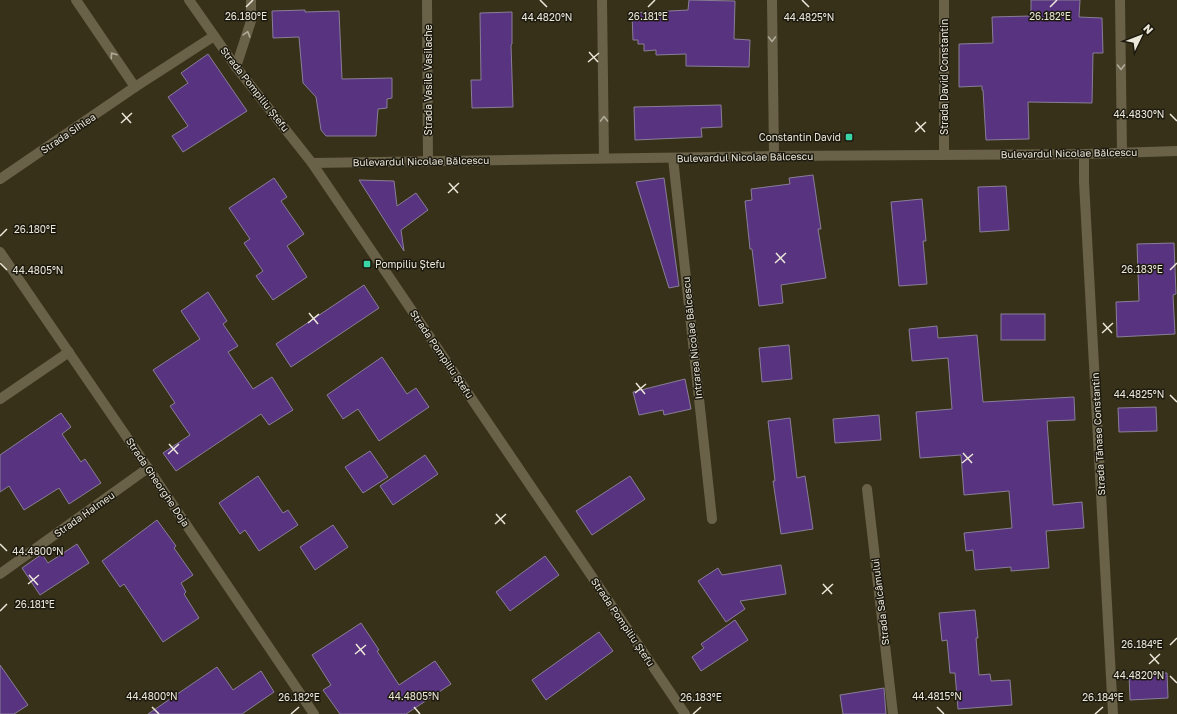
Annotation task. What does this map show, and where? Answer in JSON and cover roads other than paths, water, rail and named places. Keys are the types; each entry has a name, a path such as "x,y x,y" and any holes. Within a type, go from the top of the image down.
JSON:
{"street":[{"path":"76,0 135,87"},
{"name":"Strada Pompiliu Ștefu","path":"189,0 236,67 312,163 685,714"},
{"path":"236,67 251,21 251,0"},
{"name":"Strada Vasile Vasilache","path":"427,0 428,161"},
{"path":"602,0 604,158"},
{"path":"772,0 774,156"},
{"name":"Strada David Constantin","path":"944,0 944,154"},
{"path":"1120,0 1122,153"},
{"name":"Strada Sihlea","path":"0,179 135,87 214,36"},
{"name":"Bulevardul Nicolae Bălcescu","path":"312,163 944,154 1084,154 1177,151"},
{"name":"Strada Tănase Constantin","path":"1084,154 1113,714"},
{"name":"Intrarea Nicolae Bălcescu","path":"673,158 712,519"},
{"name":"Strada Gheorghe Doja","path":"0,252 314,714"},
{"path":"0,399 69,352"},
{"name":"Strada Halmeu","path":"0,574 148,468"},
{"name":"Strada Salcâmului","path":"867,489 893,714"}],"place":[{"name":"Constantin David","path":"849,137"},
{"name":"Pompiliu Ștefu","path":"367,264"}]}
